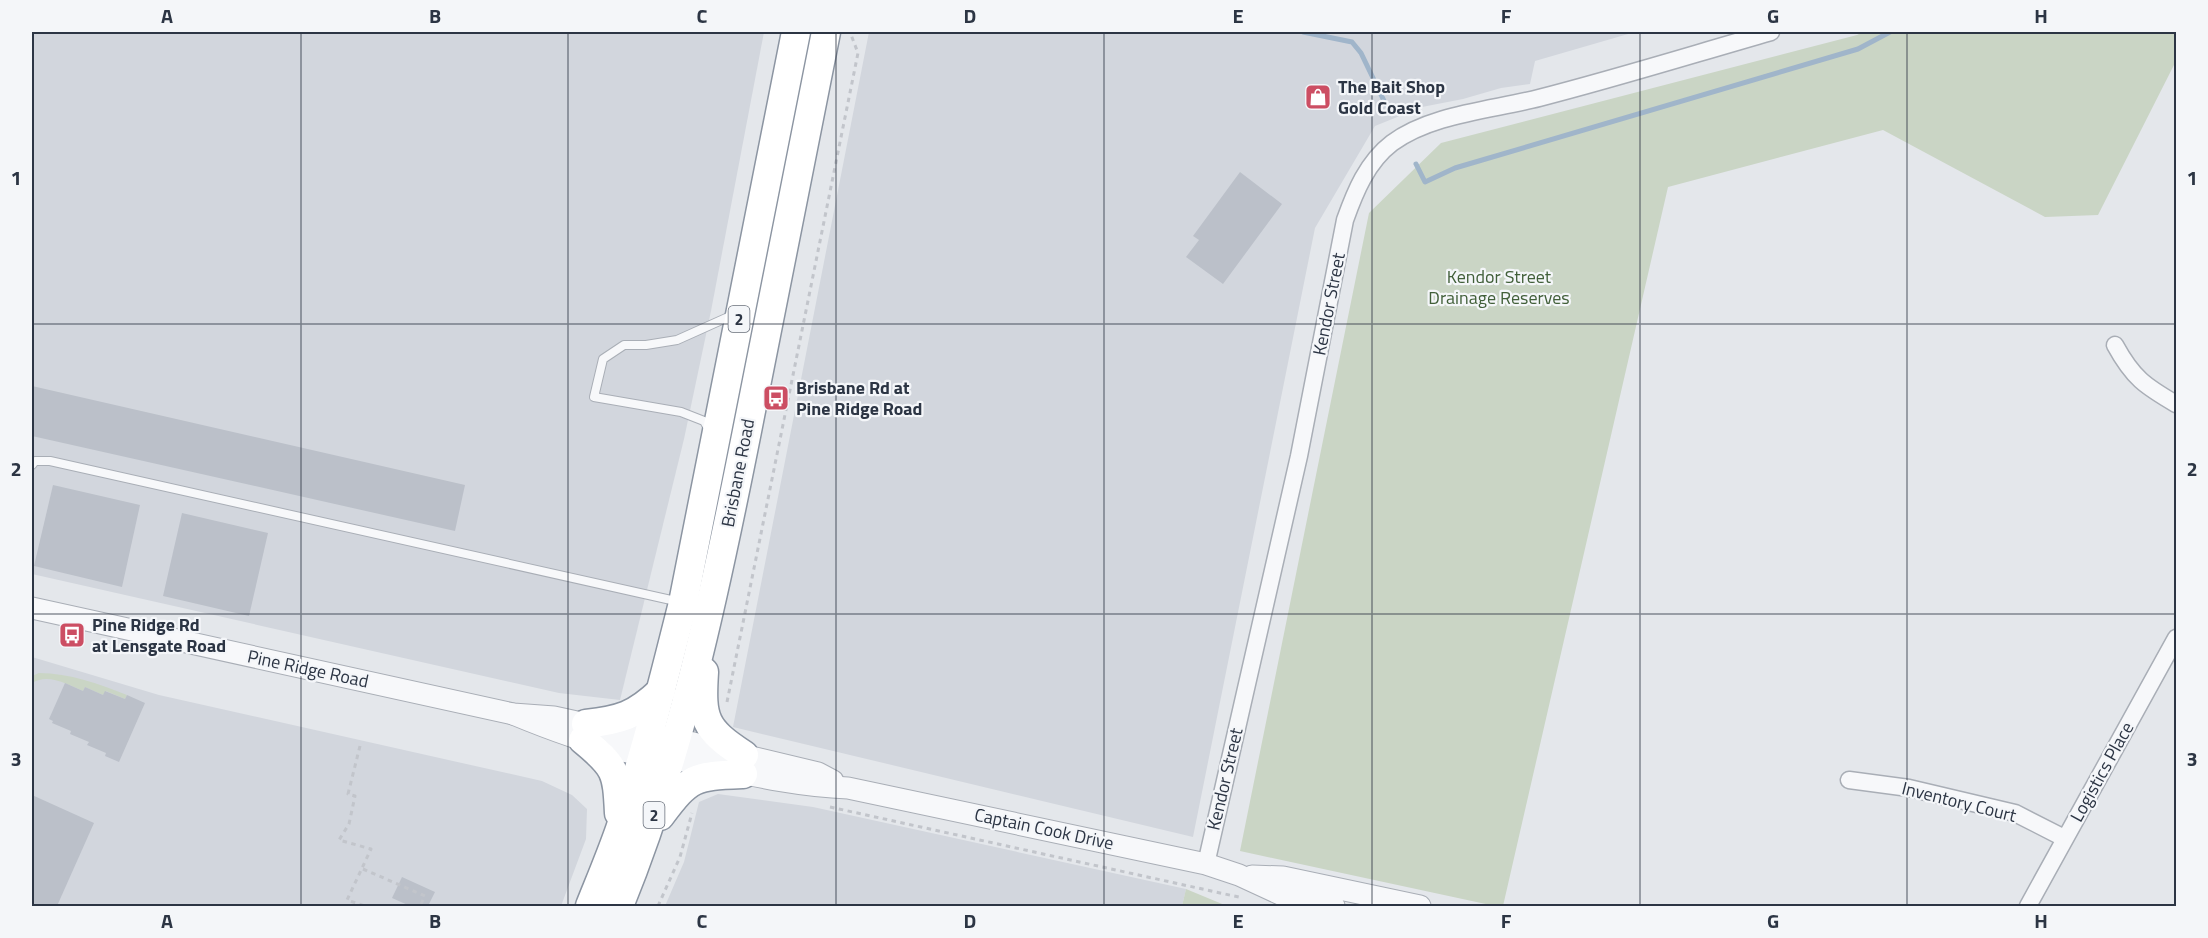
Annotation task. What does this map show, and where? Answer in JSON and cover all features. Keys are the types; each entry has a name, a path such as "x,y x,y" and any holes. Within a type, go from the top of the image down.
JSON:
{"highway":[{"name":"Brisbane Road","path":"619,906 648,833 659,747 661,691 683,603 796,32"},
{"name":"Brisbane Road","path":"590,906 620,831 659,747 706,625 773,303 826,32"},
{"path":"648,833 674,796 686,784 700,777 744,764 731,746 708,723 702,703 706,625"},
{"path":"620,831 618,783 615,774 584,732 628,717 661,691"}],"street":[{"name":"Kendor Street","path":"1206,864 1299,456 1345,220 1354,195 1372,164 1392,143 1419,128 1464,114 1538,98 1771,32"},
{"path":"2115,345 2127,368 2149,389 2176,404"},
{"name":"Pine Ridge Road","path":"32,608 513,714 567,736 584,732 659,747"},
{"name":"Logistics Place","path":"2028,906 2176,639"},
{"name":"Captain Cook Drive","path":"659,747 744,764 818,773 848,788 1206,864 1239,875 1280,894 1334,906"},
{"name":"Inventory Court","path":"1849,780 1909,788 2015,813 2064,838"},
{"name":"Captain Cook Drive","path":"1239,875 1282,877 1420,906"}],"lane":[{"path":"715,441 704,421 681,412 594,397 603,358 624,345 646,345 678,340 741,311"},
{"path":"32,465 35,461 50,461 683,603"}],"path":[{"path":"708,723 723,714 726,708 858,53 850,32"},
{"path":"360,746 348,794 355,796 350,824 339,840 371,849 347,900 365,906"},
{"path":"658,906 680,857 695,801 696,794 686,784"},
{"path":"822,805 1244,899"},
{"path":"362,869 425,896 420,906"}],"shaded area":[{"path":"32,32 764,32 711,311 684,439 620,700 559,693 32,574"},
{"path":"869,32 1635,32 1535,61 1530,84 1501,88 1463,99 1422,107 1375,126 1315,228 1193,837 733,727"},
{"path":"32,657 159,695 542,781 572,795 587,809 586,839 561,906 32,906"},
{"path":"718,794 813,807 1186,889 1182,906 665,906 684,862 699,802"}],"green space":[{"name":"Kendor Street Drainage Reserves","path":"1863,32 2176,32 2176,61 2098,215 2045,217 1883,130 1668,187 1503,906 1240,851 1369,213 1441,143"},
{"path":"39,673 73,677 127,695 125,699 106,691 103,695 85,687 83,691 51,679 32,683 32,676"},
{"path":"1186,889 1227,906 1182,906"}],"building":[{"path":"1240,172 1282,204 1223,284 1186,257 1199,240 1193,236"},
{"path":"32,386 465,485 455,531 32,436"},
{"path":"53,485 140,505 122,587 34,566"},
{"path":"182,513 268,533 249,616 163,596"},
{"path":"65,683 83,691 85,687 103,695 105,691 125,699 127,695 145,703 119,762 105,756 106,753 87,745 89,742 70,734 71,731 52,723 53,721 49,719"},
{"path":"32,795 94,823 57,906 32,906"},
{"path":"402,877 435,892 428,906 410,906 392,898"}],"waterway":[{"path":"1303,32 1352,42 1361,53 1386,105"},
{"path":"1416,164 1425,182 1455,168 1858,49 1890,32"}],"place":[{"name":"The Bait Shop Gold Coast","path":"1318,97"},
{"name":"Brisbane Rd at Pine Ridge Road","path":"776,398"},
{"name":"Pine Ridge Rd at Lensgate Road","path":"72,635"}]}
